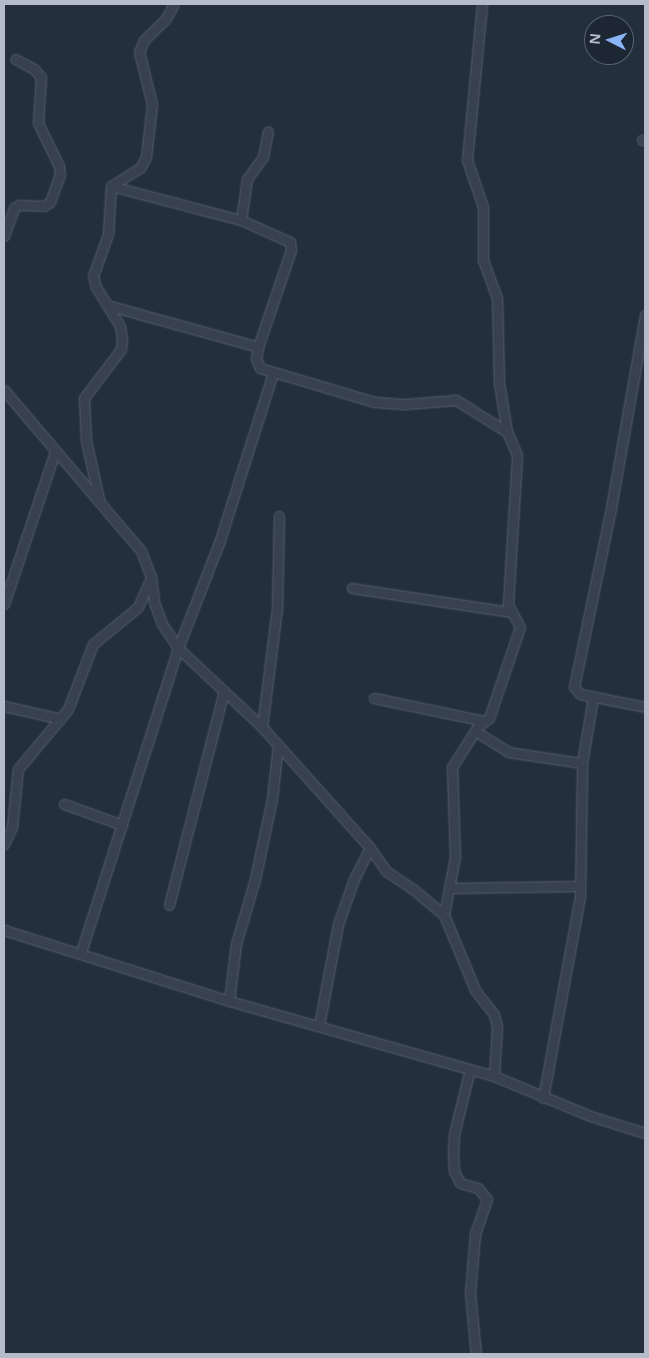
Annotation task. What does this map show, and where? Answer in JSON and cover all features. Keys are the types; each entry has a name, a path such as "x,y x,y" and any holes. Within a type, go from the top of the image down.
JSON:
{"street":[{"path":"111,186 144,164 152,104 139,52 144,40 165,20 174,4"},
{"path":"444,915 451,888 455,857 452,767 475,731 489,718 520,627 510,612 517,455 508,432 499,383 497,298 483,260 483,207 468,160 482,4"},
{"path":"4,236 14,208 19,205 44,206 50,202 60,175 59,166 38,123 41,77 34,69 15,59"},
{"path":"241,220 247,179 263,157 268,131"},
{"path":"111,186 241,220 286,240 291,245 258,347 257,364 273,373 374,402 406,404 456,400 508,432"},
{"path":"100,502 82,411 84,398 91,385 121,349 120,326 93,276 108,234 111,186"},
{"path":"107,305 258,347"},
{"path":"645,315 610,513 574,687 576,692 593,697 645,707"},
{"path":"81,952 178,648 219,543 273,373"},
{"path":"4,390 141,551 151,576 154,602 162,624 178,648 262,727 370,848 386,872 414,888 444,915 475,990 494,1014 497,1027 494,1076"},
{"path":"4,604 55,452"},
{"path":"262,727 277,608 279,516"},
{"path":"4,844 12,828 18,769 61,719 77,691 93,644 138,607 151,576"},
{"path":"352,588 510,612"},
{"path":"169,905 224,690"},
{"path":"543,1098 571,954 580,886 582,763 593,697"},
{"path":"374,698 484,722"},
{"path":"4,706 61,719"},
{"path":"475,731 508,752 582,763"},
{"path":"229,1001 236,944 257,870 272,799 278,745"},
{"path":"64,804 122,825"},
{"path":"319,1025 338,924 354,879 370,848"},
{"path":"451,888 580,886"},
{"path":"4,930 81,952 229,1001 494,1076 543,1098 645,1133"},
{"path":"470,1069 454,1134 453,1151 454,1171 460,1184 478,1188 487,1199 474,1234 470,1293 476,1354"}]}
